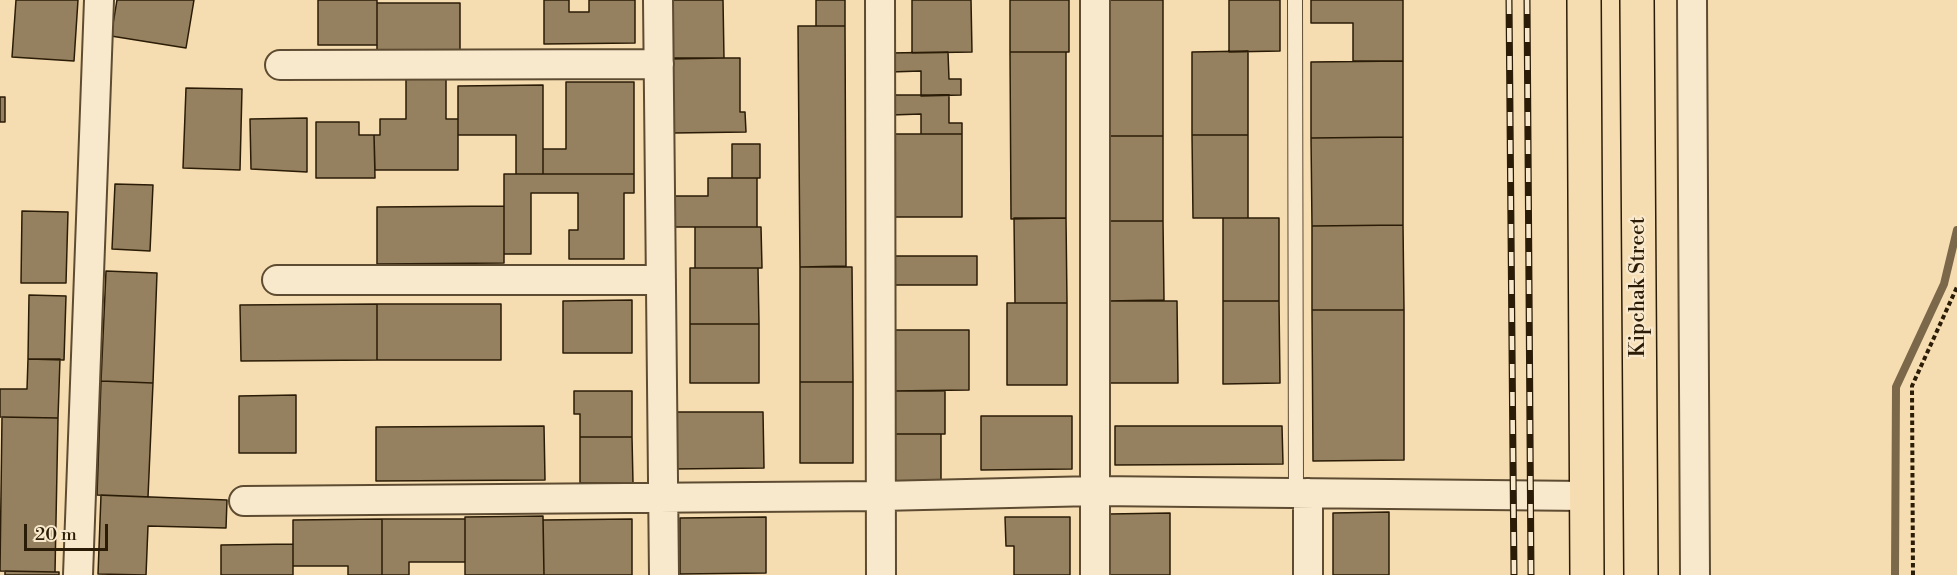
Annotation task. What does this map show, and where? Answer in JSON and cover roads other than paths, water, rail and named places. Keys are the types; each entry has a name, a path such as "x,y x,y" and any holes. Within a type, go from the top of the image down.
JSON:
{"main road":[{"path":"1584,0 1587,575"},
{"name":"Kipchak Street","path":"1638,0 1641,575"}],"street":[{"path":"78,575 99,0"},
{"path":"658,0 664,575"},
{"path":"880,0 881,575"},
{"path":"1095,0 1095,575"},
{"path":"1692,0 1695,575"},
{"path":"280,65 659,63"},
{"path":"277,280 661,280"},
{"path":"244,501 881,496 1095,491 1586,496"},
{"path":"1302,493 1308,575"}],"lane":[{"path":"1295,0 1302,493"}],"waterway":[{"path":"1895,575 1896,387 1944,284 1957,230"}],"railway":[{"path":"1509,0 1514,575"},
{"path":"1527,0 1531,575"}]}
